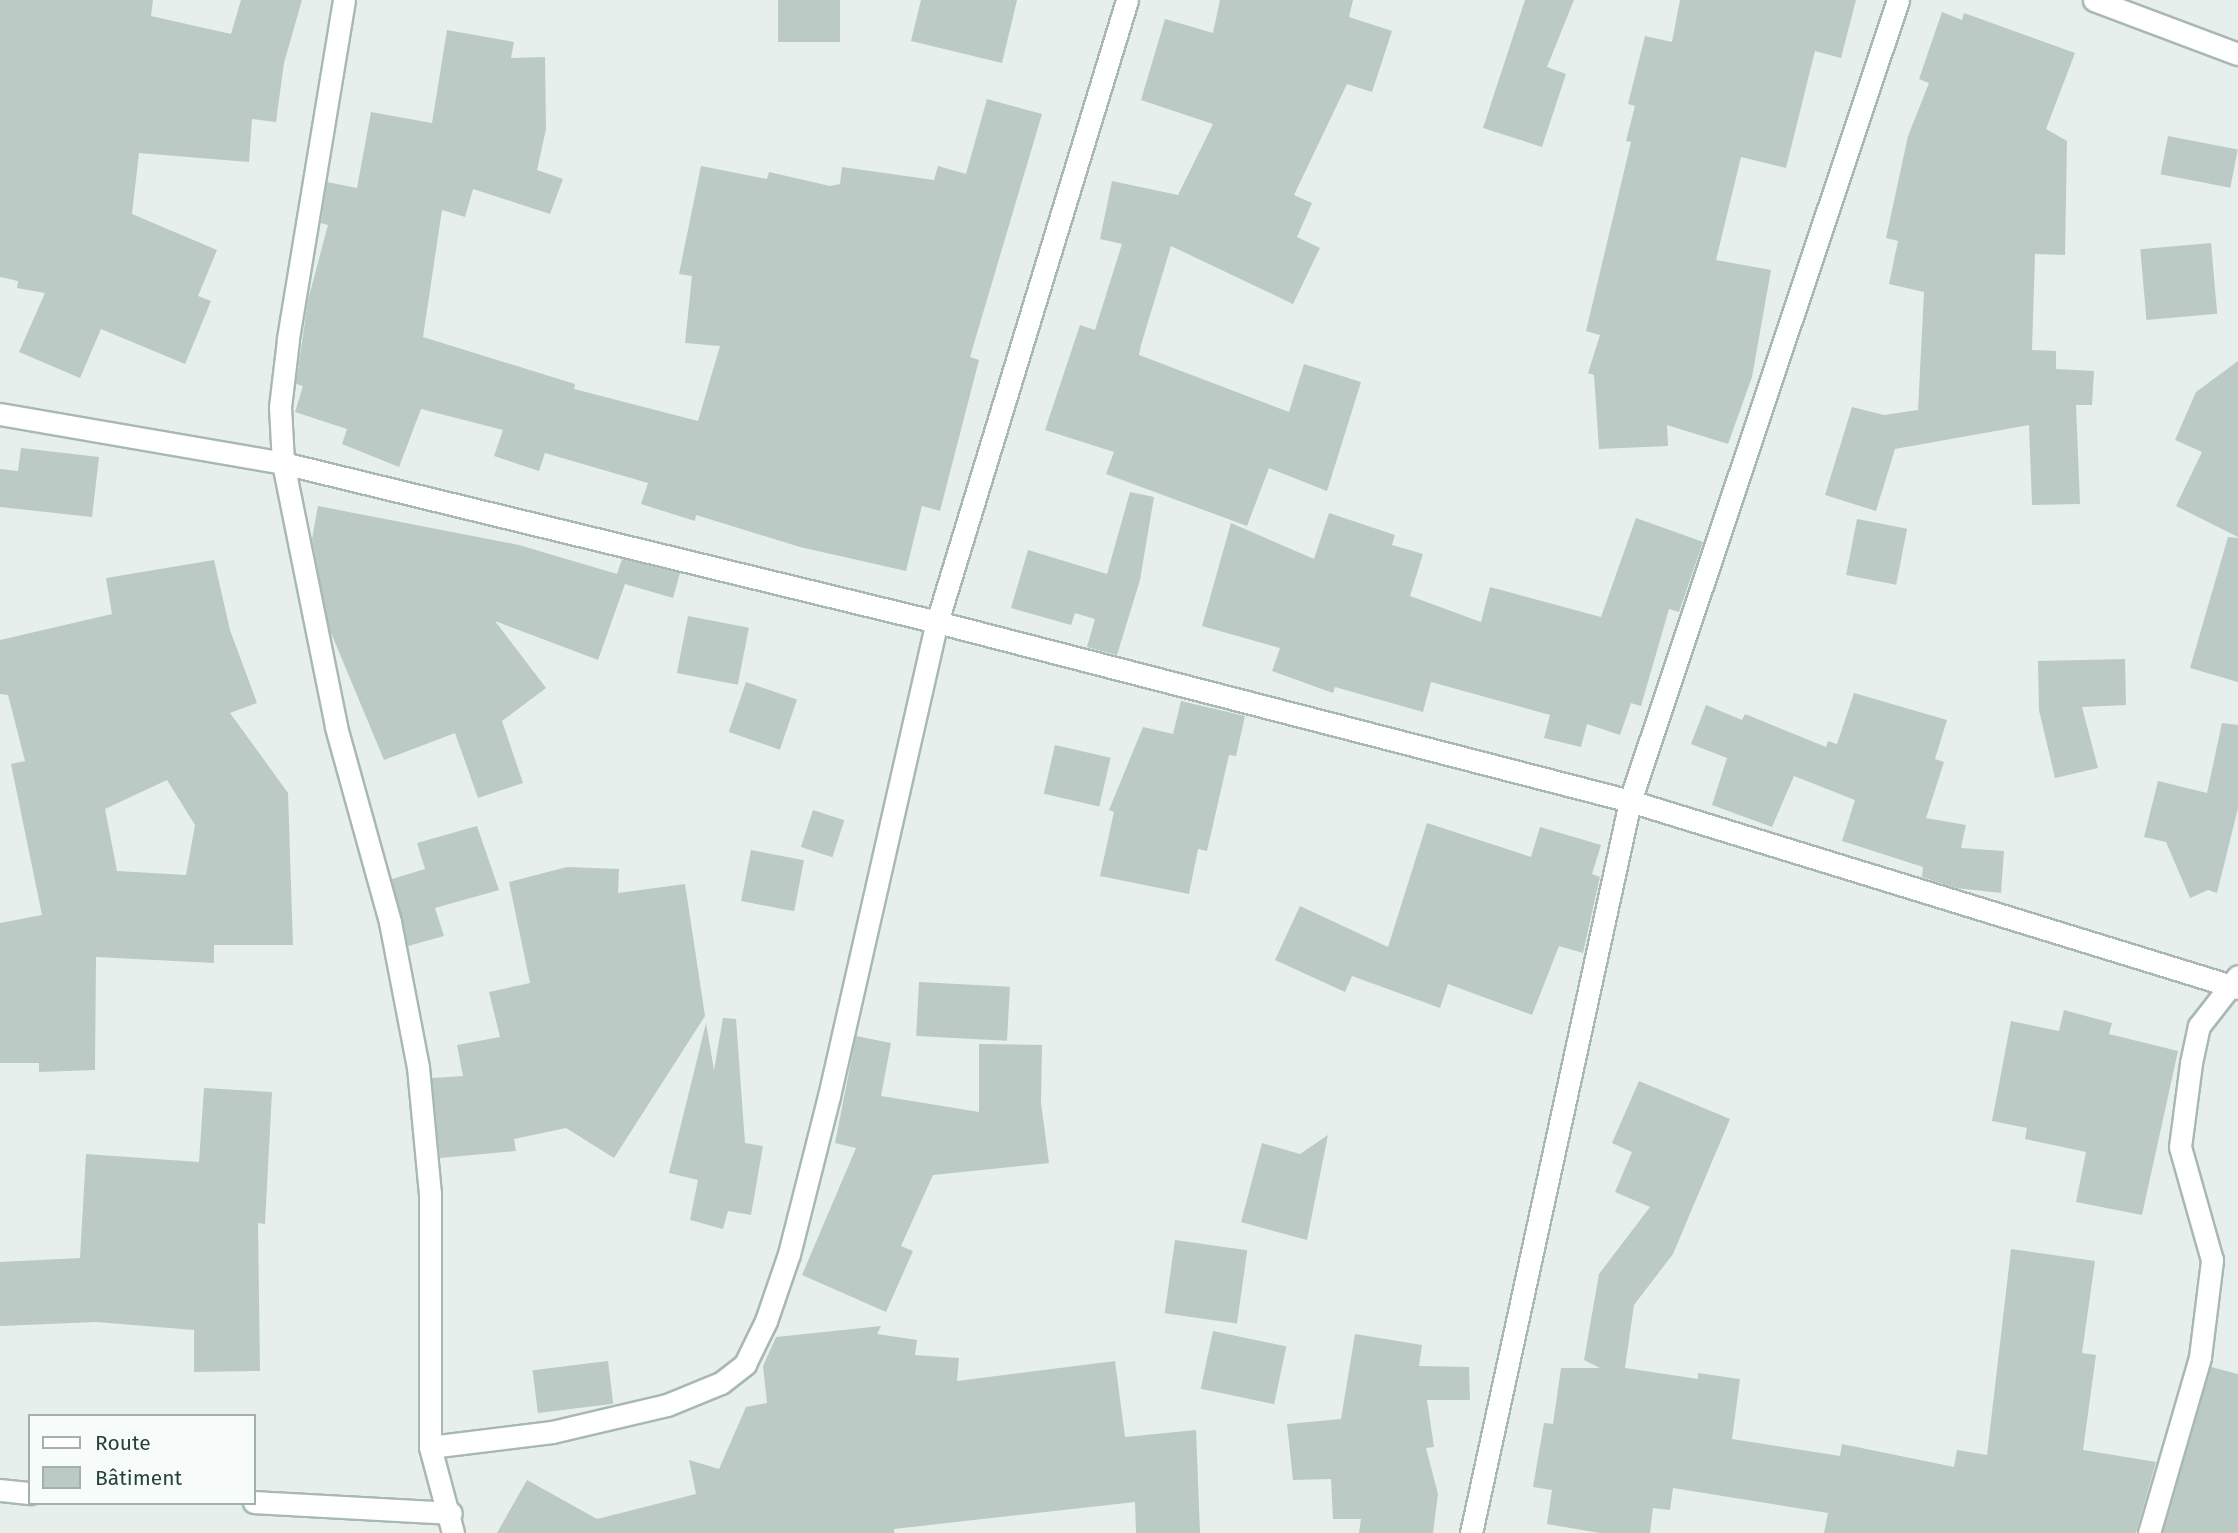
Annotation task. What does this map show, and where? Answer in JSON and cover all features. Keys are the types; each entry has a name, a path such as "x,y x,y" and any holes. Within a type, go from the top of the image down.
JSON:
{"street":[{"path":"256,1502 452,1523 430,1447 430,1194 418,1067 390,922 336,727 283,463 280,407 288,340 344,0"},
{"path":"430,1447 552,1432 667,1405 721,1382 745,1364 789,1254 937,622 1127,0"},
{"path":"1471,1533 1630,801 1898,0"},
{"path":"2094,0 2238,54"},
{"path":"0,414 283,463 937,622 1630,801 2236,983 2199,1026 2191,1063 2180,1147 2212,1260 2200,1357 2149,1533"},
{"path":"0,1490 28,1493"}],"building":[{"path":"0,0 153,0 151,16 231,34 241,0 302,0 284,63 276,122 252,119 249,162 139,153 132,214 217,250 198,296 211,301 185,364 101,329 80,378 19,352 45,293 17,288 18,281 0,277"},
{"path":"778,0 840,0 840,42 778,42"},
{"path":"921,0 1017,0 1002,63 911,41"},
{"path":"1220,0 1353,0 1349,17 1392,31 1372,92 1347,84 1294,195 1312,203 1297,237 1320,248 1293,304 1171,246 1141,345 1139,355 1289,412 1304,364 1361,382 1327,491 1269,468 1247,526 1106,474 1114,452 1045,430 1080,325 1095,330 1122,244 1100,239 1112,181 1178,195 1213,124 1141,100 1165,19 1213,33"},
{"path":"1525,0 1574,0 1547,67 1566,74 1542,147 1483,128"},
{"path":"1680,0 1856,0 1841,58 1815,51 1786,168 1741,157 1716,260 1771,270 1752,377 1728,444 1667,425 1668,446 1599,449 1594,375 1588,373 1600,335 1586,331 1631,142 1626,141 1635,106 1628,104 1645,36 1672,42"},
{"path":"1942,12 1962,20 1964,13 2075,53 2046,129 2067,141 2065,255 2035,254 2032,350 2056,351 2056,369 2094,371 2092,405 2076,405 2080,504 2032,505 2029,425 1895,449 1876,511 1825,495 1852,407 1884,415 1918,410 1924,292 1889,284 1898,241 1886,238 1908,136 1929,83 1919,79"},
{"path":"447,30 514,42 511,58 545,57 546,129 537,170 563,179 550,214 473,189 465,217 442,210 423,337 575,384 574,389 698,421 720,346 685,343 692,276 679,274 701,166 767,179 769,172 830,186 840,184 842,167 934,180 938,166 966,174 987,99 1042,114 970,357 979,360 940,511 922,506 906,571 800,547 696,515 695,521 641,504 648,483 545,453 539,471 494,456 503,430 421,409 399,467 342,444 347,429 295,412 303,386 296,384 308,300 328,225 321,223 327,182 357,188 371,112 432,123"},
{"path":"2168,136 2238,150 2230,188 2161,174"},
{"path":"2211,243 2217,314 2146,320 2140,249"},
{"path":"2238,361 2238,537 2176,506 2202,452 2175,440 2196,392"},
{"path":"21,448 99,457 92,517 0,507 0,469 18,471"},
{"path":"1130,492 1154,497 1140,580 1117,655 1087,647 1095,619 1075,613 1071,625 1011,608 1028,550 1107,574"},
{"path":"318,506 519,545 617,574 622,559 680,573 673,598 625,584 598,660 495,621 546,688 502,721 523,783 478,798 455,733 384,760 329,628 312,539"},
{"path":"1329,513 1395,535 1392,545 1423,554 1410,596 1481,622 1490,587 1601,617 1636,518 1703,542 1679,612 1669,609 1641,706 1631,703 1620,735 1587,724 1581,747 1544,738 1550,715 1431,682 1423,712 1335,687 1333,693 1272,671 1280,648 1202,626 1231,523 1314,559"},
{"path":"1857,519 1907,529 1896,585 1846,575"},
{"path":"2228,537 2238,538 2238,682 2190,668"},
{"path":"214,560 230,630 257,703 230,713 288,793 293,945 214,945 214,963 96,957 95,1070 39,1072 39,1063 0,1063 0,923 42,915 11,764 25,761 8,695 0,694 0,640 112,614 106,578","holes":["167,780 195,825 186,875 117,871 105,809"]},
{"path":"688,616 749,628 738,685 677,673"},
{"path":"2125,659 2126,705 2082,707 2098,768 2055,778 2039,710 2038,661"},
{"path":"746,682 797,700 780,750 729,732"},
{"path":"1854,693 1947,720 1935,759 1944,762 1926,818 1966,825 1961,848 2004,851 2001,893 1956,888 1922,877 1923,867 1842,841 1855,800 1794,776 1772,827 1712,805 1727,758 1691,744 1706,705 1742,720 1745,714 1826,747 1828,741 1837,744"},
{"path":"1181,701 1245,716 1236,756 1229,755 1207,851 1198,849 1189,894 1100,876 1114,812 1109,810 1143,727 1173,734"},
{"path":"2222,723 2238,725 2238,808 2217,893 2208,890 2190,898 2166,842 2144,837 2158,781 2207,793"},
{"path":"1055,745 1111,758 1099,807 1044,794"},
{"path":"813,810 844,820 832,857 801,847"},
{"path":"1427,823 1531,857 1540,827 1601,845 1592,874 1600,877 1583,953 1559,946 1532,1015 1448,984 1440,1008 1352,976 1345,992 1275,960 1300,906 1388,947"},
{"path":"477,826 499,890 435,908 444,936 408,946 392,879 425,869 417,843"},
{"path":"751,850 804,860 794,911 741,901"},
{"path":"567,867 619,869 618,893 685,884 705,1016 614,1158 566,1128 514,1139 516,1151 440,1158 432,1078 463,1076 457,1045 500,1037 489,992 530,983 509,882"},
{"path":"919,982 1010,987 1007,1041 916,1036"},
{"path":"2064,1010 2112,1023 2109,1034 2178,1051 2142,1215 2076,1202 2086,1152 2025,1139 2027,1128 1992,1121 2011,1021 2059,1031"},
{"path":"723,1018 736,1019 745,1143 763,1146 751,1215 728,1211 723,1229 690,1220 698,1180 669,1173 706,1023 714,1070"},
{"path":"856,1036 891,1043 881,1096 979,1112 979,1044 1042,1045 1041,1103 1049,1163 933,1175 901,1246 913,1251 886,1312 802,1275 856,1148 835,1143"},
{"path":"1639,1081 1730,1119 1673,1254 1634,1305 1625,1368 1698,1379 1698,1373 1740,1379 1732,1439 1840,1456 1842,1444 1954,1467 1957,1450 1987,1455 2011,1249 2095,1261 2082,1353 2096,1355 2083,1450 2156,1462 2136,1533 1824,1533 1828,1513 1673,1488 1670,1510 1653,1508 1650,1533 1600,1533 1547,1524 1552,1490 1533,1487 1544,1423 1553,1424 1561,1368 1600,1368 1584,1360 1599,1274 1650,1207 1615,1192 1632,1152 1612,1143"},
{"path":"204,1088 272,1092 265,1224 258,1223 260,1371 194,1372 194,1330 96,1322 0,1326 0,1262 80,1258 86,1154 199,1162"},
{"path":"1328,1135 1307,1240 1241,1222 1262,1143 1300,1154"},
{"path":"1175,1240 1247,1250 1237,1323 1165,1313"},
{"path":"881,1326 877,1334 917,1340 915,1355 959,1358 957,1381 1115,1361 1125,1437 1196,1430 1200,1533 1136,1533 1135,1502 894,1529 894,1533 497,1533 527,1480 597,1519 696,1494 689,1460 719,1469 746,1407 767,1403 763,1366 776,1337"},
{"path":"1213,1331 1286,1347 1274,1404 1201,1389"},
{"path":"1355,1334 1422,1345 1419,1366 1469,1367 1470,1400 1427,1400 1434,1447 1426,1448 1438,1494 1433,1533 1359,1533 1361,1519 1333,1519 1331,1479 1293,1480 1287,1424 1341,1419"},
{"path":"608,1361 613,1404 538,1413 533,1370"},
{"path":"2211,1367 2238,1374 2238,1533 2163,1533"}]}
